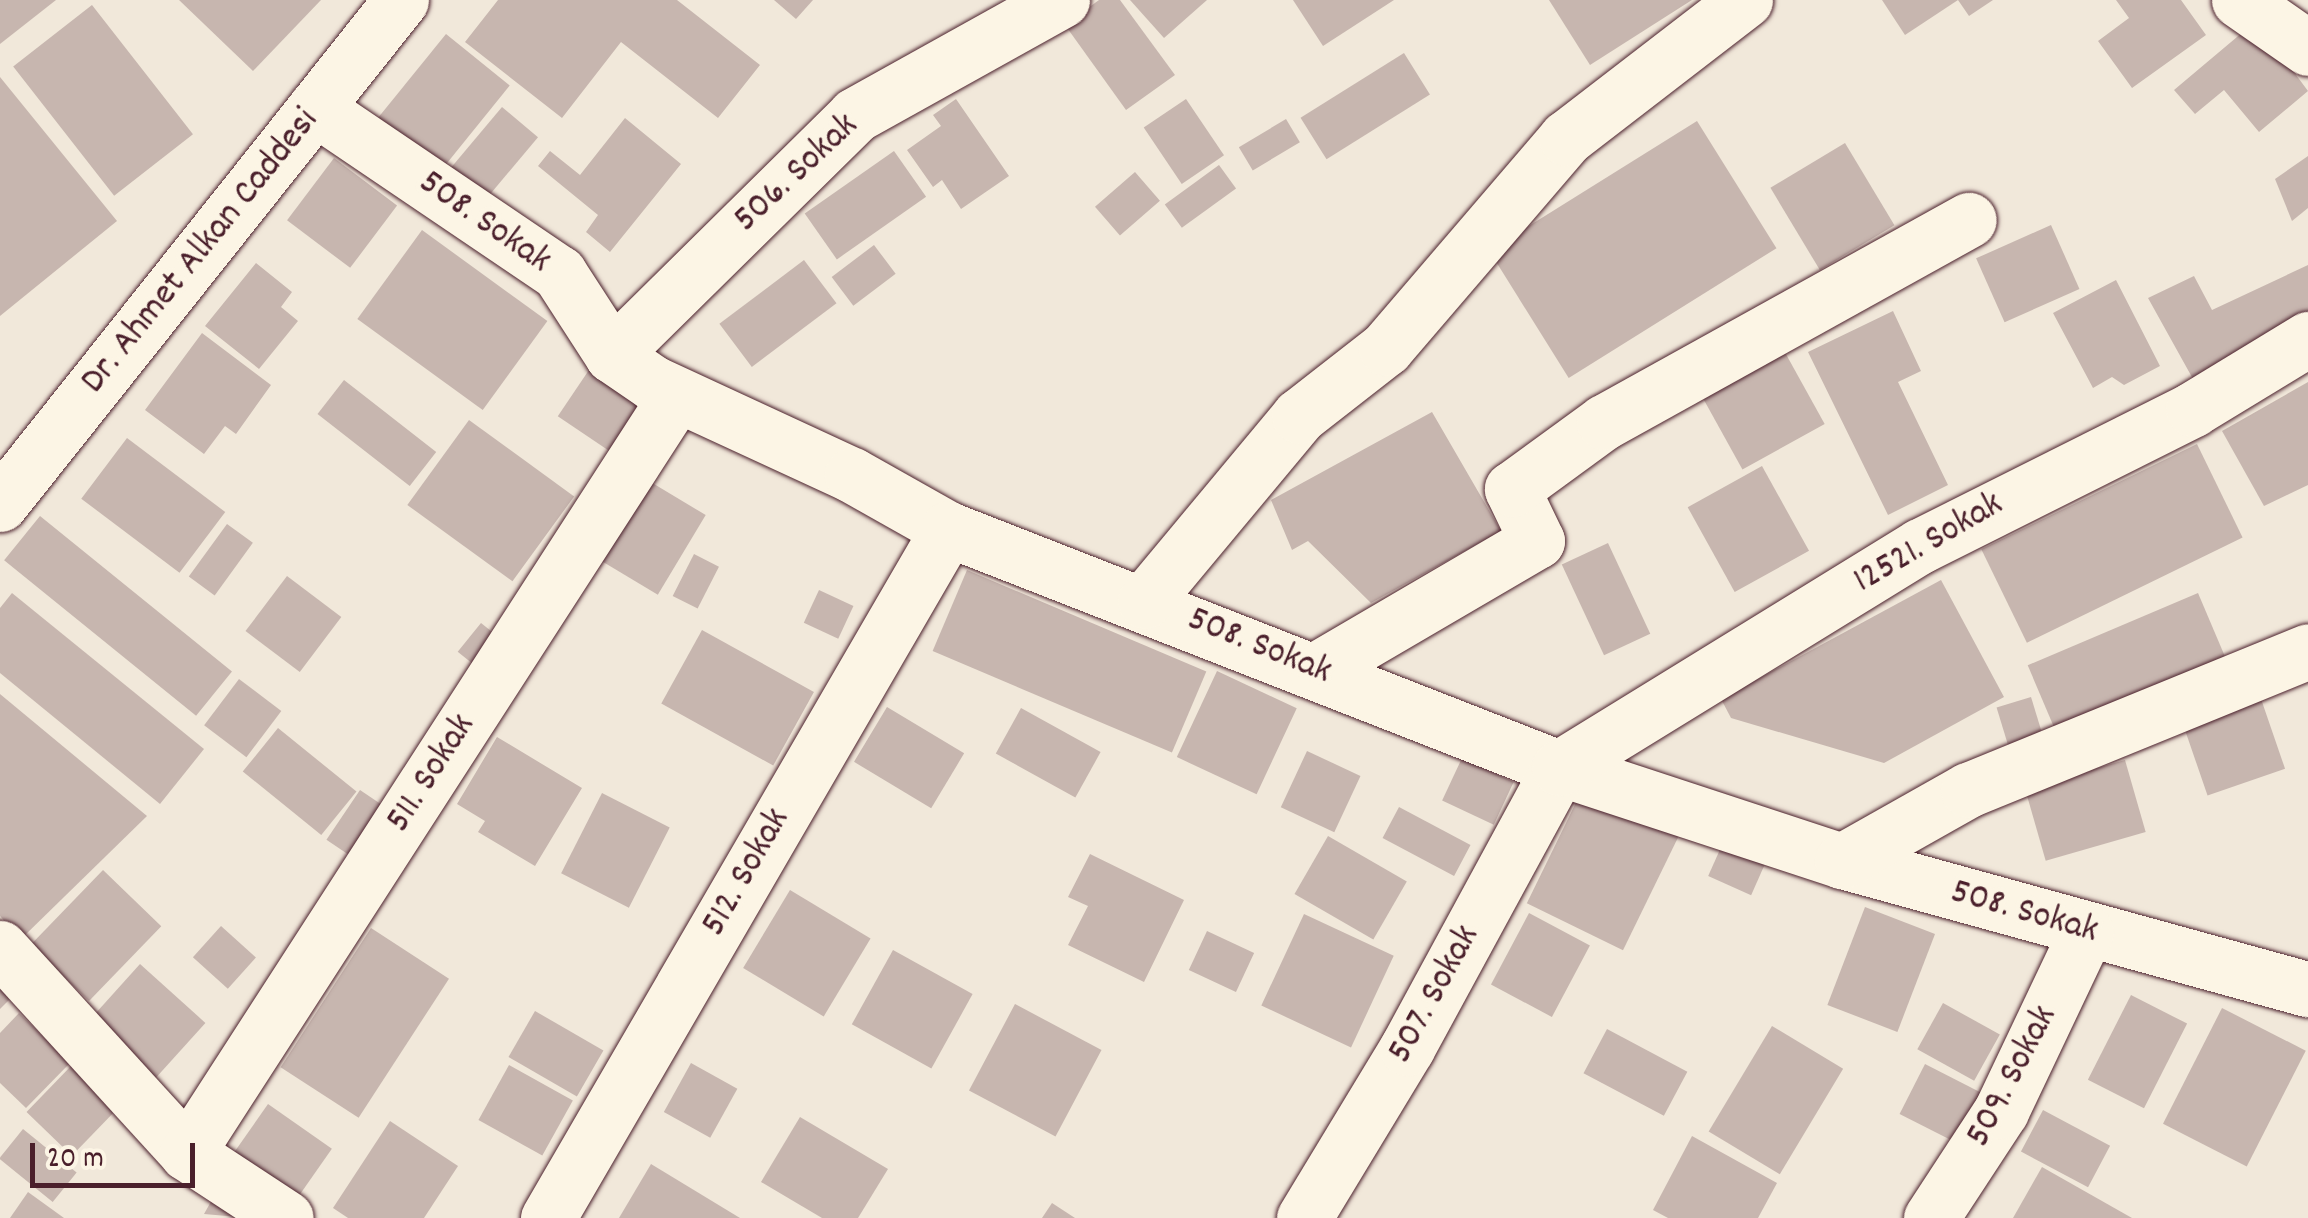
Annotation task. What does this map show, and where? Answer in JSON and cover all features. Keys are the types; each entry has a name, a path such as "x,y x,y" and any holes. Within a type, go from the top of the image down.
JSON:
{"street":[{"name":"Dr. Ahmet Alkan Caddesi","path":"0,504 401,0"},
{"name":"506. Sokak","path":"612,354 855,115 1062,0"},
{"path":"1145,601 1298,416 1386,348 1566,138 1745,0"},
{"path":"2239,0 2308,48"},
{"name":"508. Sokak","path":"315,108 559,274 612,354 676,396 852,475 948,529 1145,601 1560,768 1842,861 2086,932 2308,988"},
{"path":"1316,670 1537,542 1512,490 1604,422 1970,220"},
{"name":"12521. Sokak","path":"1560,768 1920,546 2193,409 2308,339"},
{"name":"511. Sokak","path":"187,1152 676,396"},
{"name":"512. Sokak","path":"548,1218 948,529"},
{"path":"1842,861 1968,790 2308,651"},
{"name":"507. Sokak","path":"1304,1218 1406,1048 1560,768"},
{"name":"509. Sokak","path":"1931,1218 2000,1110 2086,932"},
{"path":"0,948 187,1152 286,1218"}],"building":[{"path":"0,0 56,0 0,44"},
{"path":"179,0 321,0 253,71"},
{"path":"498,0 677,0 760,65 718,118 621,42 562,118 465,42"},
{"path":"774,0 813,0 796,19"},
{"path":"1099,0 1120,0 1175,75 1126,110 1065,25"},
{"path":"1130,0 1207,0 1164,38"},
{"path":"1293,0 1394,0 1323,46"},
{"path":"1549,0 1692,0 1590,65"},
{"path":"1882,0 1958,0 1905,35"},
{"path":"1958,0 1993,0 1969,16"},
{"path":"2116,0 2181,0 2206,35 2132,88 2098,41 2129,18"},
{"path":"92,5 193,134 114,196 13,67"},
{"path":"2256,21 2308,91 2259,132 2224,90 2195,114 2174,90"},
{"path":"446,34 510,86 432,181 369,130"},
{"path":"1404,53 1430,95 1327,159 1301,118"},
{"path":"0,77 117,221 0,316"},
{"path":"956,99 1009,176 961,209 942,180 933,187 907,150 941,126 933,115"},
{"path":"1186,99 1224,155 1182,184 1144,128"},
{"path":"502,107 538,137 485,201 449,171"},
{"path":"625,118 681,164 610,252 586,232 598,215 538,166 550,151 580,175"},
{"path":"1286,119 1300,142 1253,170 1239,147"},
{"path":"1697,121 1776,248 1569,378 1489,251"},
{"path":"1845,143 1894,225 1820,270 1770,188"},
{"path":"894,151 926,197 837,259 805,214"},
{"path":"2308,156 2308,208 2292,221 2275,179"},
{"path":"334,158 397,206 350,268 287,220"},
{"path":"1219,165 1236,188 1182,228 1165,204"},
{"path":"1135,172 1160,201 1120,235 1095,207"},
{"path":"2051,225 2079,289 2005,322 1976,258"},
{"path":"422,230 547,321 483,410 357,319"},
{"path":"874,245 896,274 853,306 832,277"},
{"path":"804,260 836,303 752,367 719,324"},
{"path":"256,263 292,292 281,307 298,321 259,369 205,326"},
{"path":"2308,265 2308,321 2198,388 2148,298 2194,276 2212,310"},
{"path":"2116,280 2160,366 2124,385 2112,377 2093,388 2053,313"},
{"path":"1893,311 1921,371 1898,382 1948,485 1888,515 1808,352"},
{"path":"202,333 271,385 236,434 225,426 204,454 145,410"},
{"path":"1782,347 1825,424 1742,470 1700,393"},
{"path":"593,364 646,400 611,452 558,416"},
{"path":"344,380 436,452 410,486 318,414"},
{"path":"2308,382 2308,485 2264,506 2222,431"},
{"path":"1432,412 1501,531 1371,603 1308,541 1292,550 1271,500"},
{"path":"469,420 574,496 512,581 407,505"},
{"path":"127,438 225,512 179,573 81,499"},
{"path":"2197,444 2243,537 2027,643 1981,549"},
{"path":"1762,466 1809,551 1735,592 1688,507"},
{"path":"644,478 706,515 658,595 596,558"},
{"path":"40,516 232,671 196,716 4,560"},
{"path":"227,524 253,543 215,595 189,577"},
{"path":"1608,543 1650,634 1604,655 1562,565"},
{"path":"694,554 719,567 698,609 673,596"},
{"path":"967,570 1206,672 1172,753 933,651"},
{"path":"287,576 341,617 300,672 245,631"},
{"path":"1941,580 2004,697 1884,763 1731,718 1721,699"},
{"path":"819,590 853,606 838,639 804,623"},
{"path":"12,593 204,749 160,804 0,673 0,608"},
{"path":"2198,593 2225,657 2055,729 2028,665"},
{"path":"481,623 501,639 478,668 458,652"},
{"path":"702,630 814,692 773,766 661,703"},
{"path":"1217,671 1297,708 1257,794 1177,757"},
{"path":"239,679 281,711 246,757 204,725"},
{"path":"0,694 147,816 21,939 0,916"},
{"path":"2260,696 2285,769 2208,796 2182,723"},
{"path":"2031,697 2045,742 2010,752 1997,708"},
{"path":"887,707 964,753 931,808 854,762"},
{"path":"1021,708 1101,752 1075,798 996,753"},
{"path":"278,728 356,792 321,835 243,772"},
{"path":"497,737 582,788 535,866 478,832 485,821 457,804"},
{"path":"1307,751 1360,776 1334,832 1281,807"},
{"path":"1462,758 1514,782 1494,825 1442,801"},
{"path":"2125,760 2146,832 2046,861 2025,789"},
{"path":"1586,782 1682,829 1623,950 1527,903"},
{"path":"360,790 395,813 361,863 326,840"},
{"path":"602,793 670,828 629,908 561,873"},
{"path":"1399,807 1471,845 1454,876 1383,838"},
{"path":"1328,836 1407,882 1373,940 1294,894"},
{"path":"1722,845 1765,864 1751,895 1708,876"},
{"path":"1090,854 1184,900 1144,982 1068,945 1088,906 1068,897"},
{"path":"103,870 161,926 89,1001 31,945"},
{"path":"790,890 871,938 824,1016 743,968"},
{"path":"1865,907 1935,934 1897,1032 1827,1005"},
{"path":"1529,913 1590,945 1552,1017 1491,985"},
{"path":"1304,914 1394,956 1351,1047 1261,1006"},
{"path":"221,926 256,957 228,989 193,957"},
{"path":"371,928 449,979 359,1118 281,1067"},
{"path":"1207,931 1254,953 1236,992 1189,970"},
{"path":"893,950 973,994 931,1068 852,1024"},
{"path":"140,964 205,1023 155,1079 89,1020"},
{"path":"0,969 20,989 0,1009"},
{"path":"2131,995 2187,1024 2144,1108 2088,1080"},
{"path":"1943,1003 2000,1035 1974,1081 1917,1049"},
{"path":"1015,1004 1102,1050 1056,1137 969,1091"},
{"path":"2222,1008 2306,1051 2247,1167 2163,1124"},
{"path":"535,1011 603,1050 577,1096 509,1057"},
{"path":"19,1013 70,1063 26,1108 0,1083 0,1033"},
{"path":"1772,1026 1843,1069 1780,1174 1709,1131"},
{"path":"1607,1029 1687,1072 1664,1116 1584,1073"},
{"path":"691,1063 737,1089 710,1138 664,1112"},
{"path":"1925,1064 1985,1094 1959,1144 1900,1114"},
{"path":"509,1065 573,1100 542,1155 478,1120"},
{"path":"71,1066 116,1110 72,1156 27,1112"},
{"path":"268,1104 332,1149 295,1202 231,1157"},
{"path":"2043,1110 2110,1146 2088,1187 2021,1151"},
{"path":"800,1117 888,1169 858,1218 822,1218 761,1182"},
{"path":"390,1121 458,1166 424,1218 348,1218 333,1208"},
{"path":"23,1129 77,1172 53,1202 0,1159"},
{"path":"1692,1136 1777,1183 1758,1218 1668,1218 1653,1210"},
{"path":"651,1164 740,1218 619,1218"},
{"path":"2042,1167 2132,1218 2013,1218"},
{"path":"217,1191 250,1218 204,1214"},
{"path":"28,1192 64,1218 10,1218"},
{"path":"1052,1203 1075,1218 1042,1218"}]}
